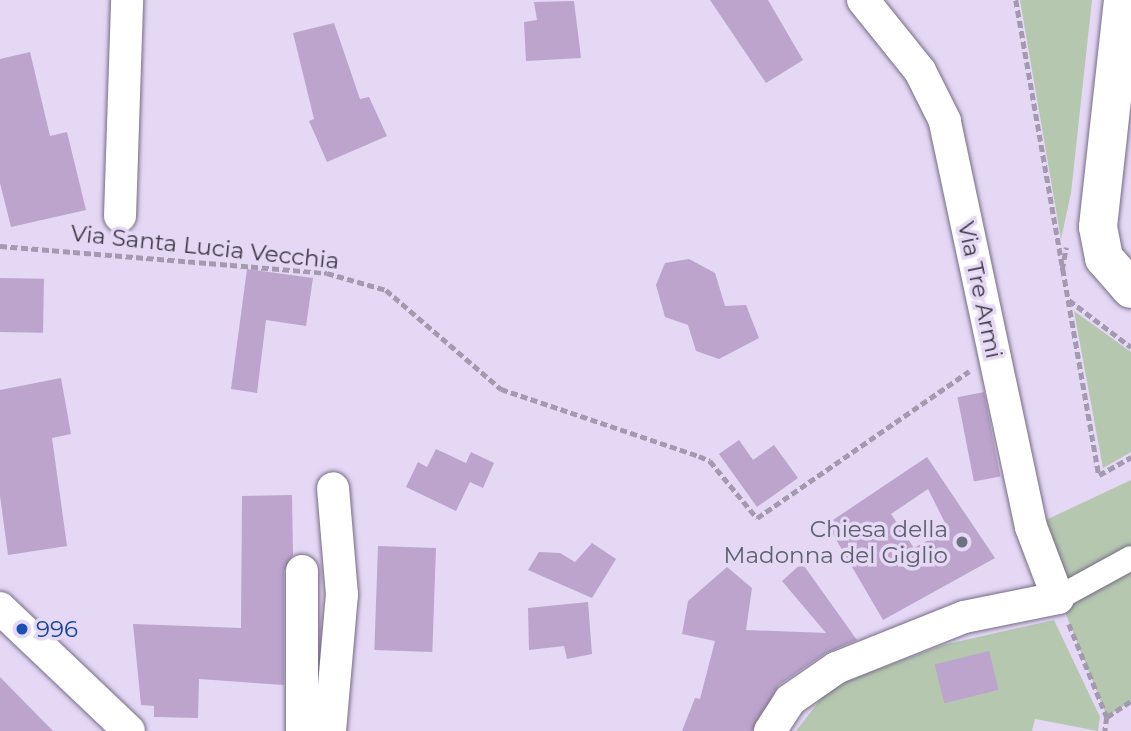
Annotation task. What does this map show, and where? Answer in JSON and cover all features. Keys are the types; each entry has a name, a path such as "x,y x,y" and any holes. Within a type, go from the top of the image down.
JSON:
{"street":[{"path":"120,216 127,0"},
{"name":"Via Tre Armi","path":"863,0 920,71 945,121 1037,550 1058,598"},
{"path":"1123,0 1098,227 1104,258 1131,289"},
{"path":"330,731 342,595 333,488"},
{"path":"771,731 790,700 836,668 964,617 1058,598 1093,582 1131,558"},
{"path":"302,731 303,571"},
{"path":"0,608 117,726"}],"path":[{"path":"1016,0 1099,475 1131,457"},
{"name":"Via Santa Lucia Vecchia","path":"0,246 327,273 386,290 501,389 710,461 757,518 961,375 994,359"},
{"path":"1068,299 1131,347"},
{"path":"1081,654 1107,717 1105,731"},
{"path":"1107,717 1131,701"}],"green space":[{"path":"1020,0 1092,0 1071,193 1061,239"},
{"path":"1074,311 1131,352 1131,452 1103,468"},
{"path":"1131,480 1131,701 1107,717 1031,527"},
{"path":"1054,620 1100,717 1098,731 1035,719 1032,731 796,731 830,687 943,645"}],"building":[{"path":"710,0 768,0 803,60 766,83"},
{"path":"574,1 581,58 526,61 524,22 537,20 534,2"},
{"path":"334,23 360,99 369,97 387,136 327,162 309,121 314,119 293,33"},
{"path":"30,52 50,136 67,132 86,210 11,227 0,183 0,59"},
{"path":"689,259 715,273 725,306 746,305 759,338 719,359 696,351 688,325 665,317 656,285 665,263"},
{"path":"247,269 313,278 306,326 266,320 257,393 231,389"},
{"path":"0,278 44,279 43,333 0,332"},
{"path":"61,378 71,434 52,438 67,546 8,555 0,496 0,390"},
{"path":"984,392 1000,476 974,482 957,397"},
{"path":"739,440 753,460 774,445 798,478 757,507 719,454"},
{"path":"436,449 466,463 471,452 494,463 483,488 470,482 456,511 406,487 418,462 427,467"},
{"path":"927,457 995,558 883,620 827,524","holes":["928,489 948,529 914,548 891,514"]},
{"path":"292,495 293,555 284,571 284,685 199,679 198,718 154,717 154,706 141,705 133,624 241,628 242,496"},
{"path":"592,543 616,559 592,598 528,570 539,552 560,553 575,562"},
{"path":"378,546 436,548 432,652 374,650"},
{"path":"802,563 857,640 826,653 779,685 752,731 682,731 695,698 700,699 715,641 682,634 688,601 727,567 752,588 746,630 826,633 782,581"},
{"path":"588,602 592,654 567,659 564,646 529,650 528,608"},
{"path":"989,651 999,690 944,703 935,665"},
{"path":"0,677 53,731 0,731"}],"place":[{"name":"Chiesa della Madonna del Giglio","path":"962,542"},
{"name":"996","path":"22,629"}]}
